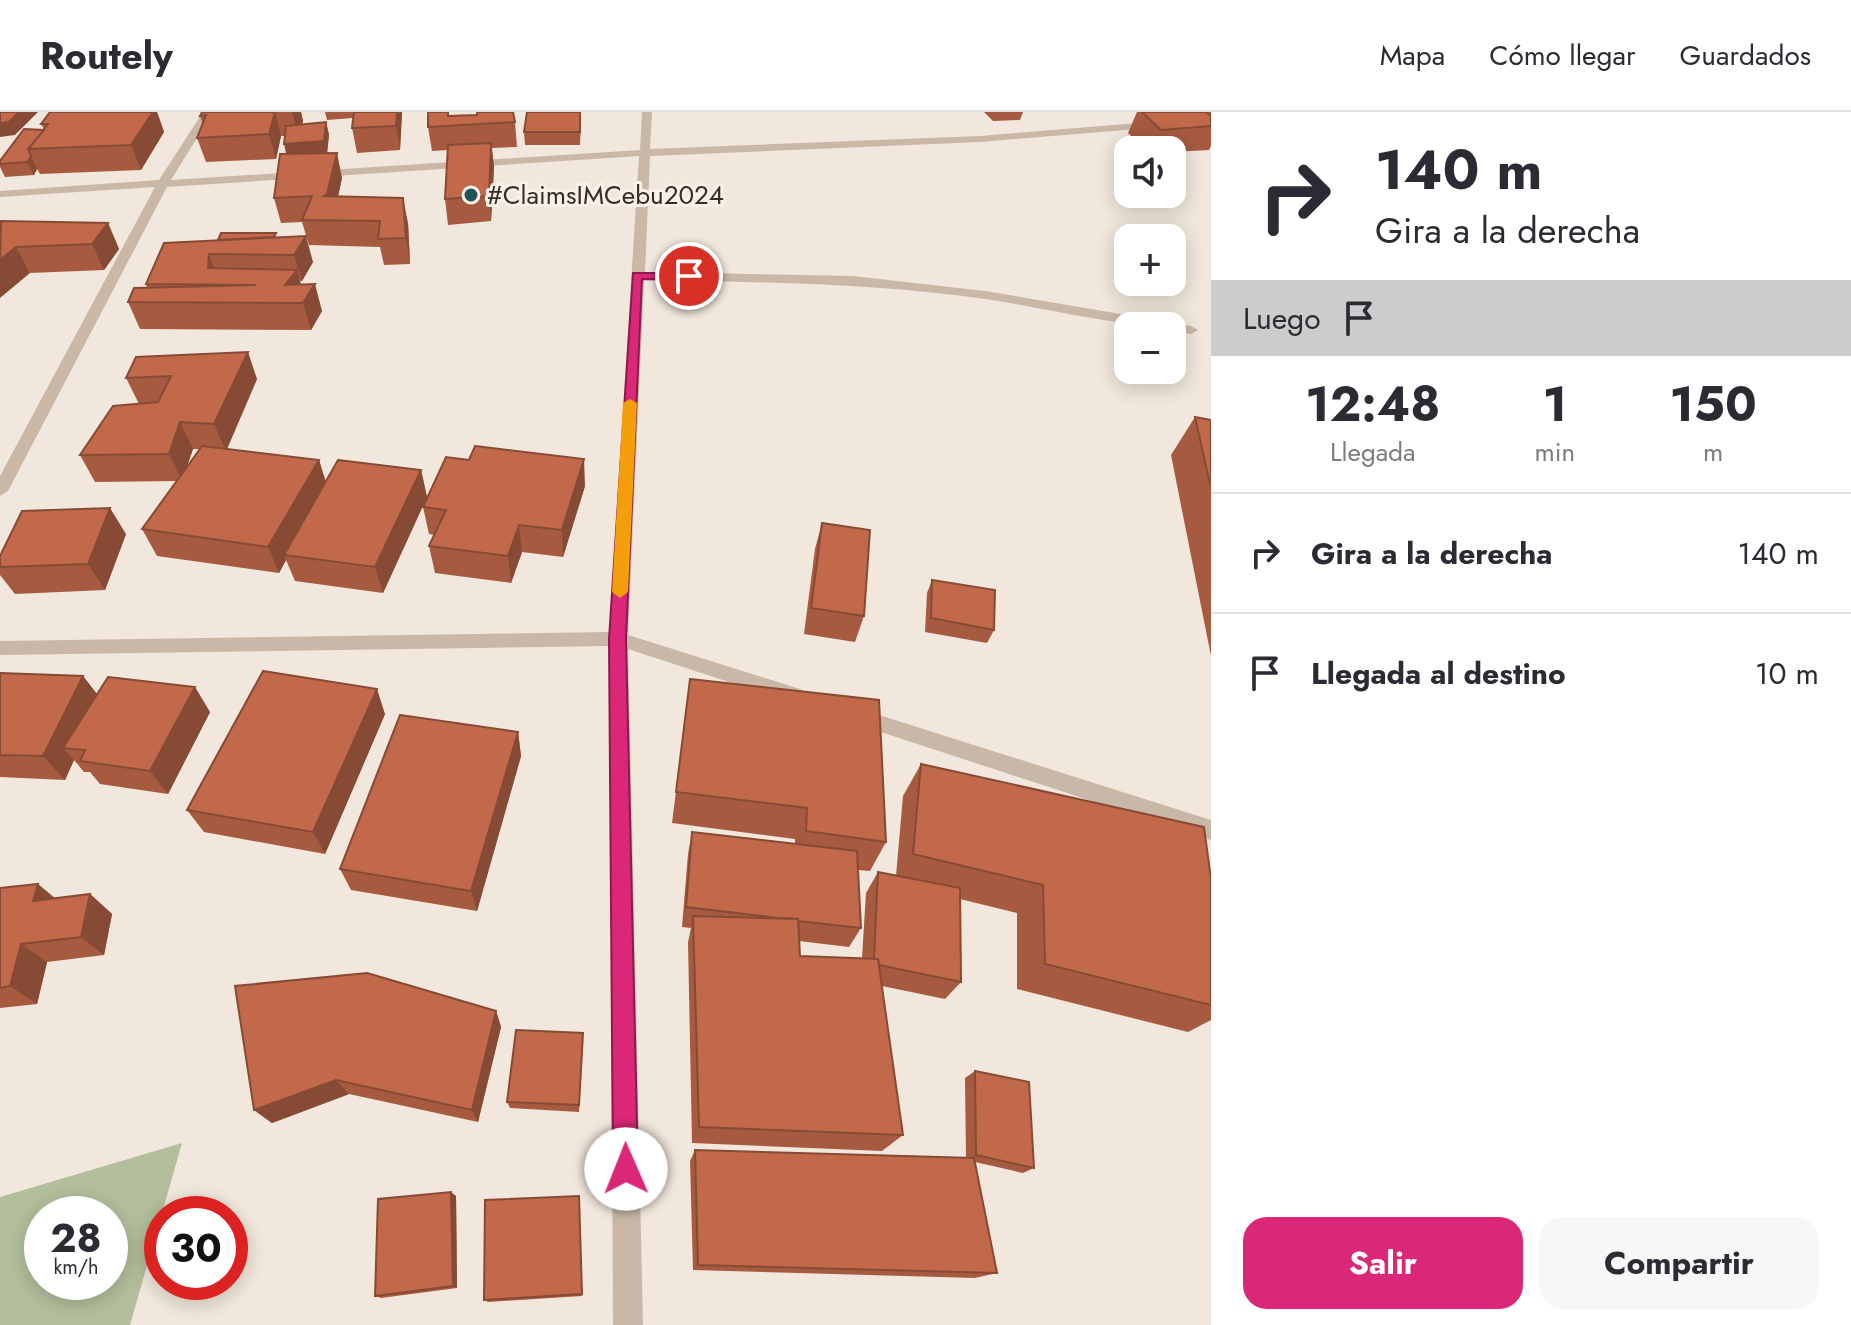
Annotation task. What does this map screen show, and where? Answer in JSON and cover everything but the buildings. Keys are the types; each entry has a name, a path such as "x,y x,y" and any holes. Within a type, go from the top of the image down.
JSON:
{"street":[{"path":"0,491 163,183 208,112"},
{"path":"628,1325 618,639 642,153 647,112"},
{"path":"0,194 642,153 980,139 1211,120"},
{"path":"637,276 853,280 985,295 1114,317"},
{"path":"1186,329 1191,330"},
{"path":"0,648 618,639 1211,830"}],"green space":[{"path":"182,1143 167,1196 144,1196 144,1276 130,1325 0,1325 0,1197"}],"slow traffic":[{"path":"620,592 630,403"}],"place":[{"name":"#ClaimsIMCebu2024","path":"471,195"}],"route":[{"path":"626,1169 618,639 637,276 689,276"}]}
